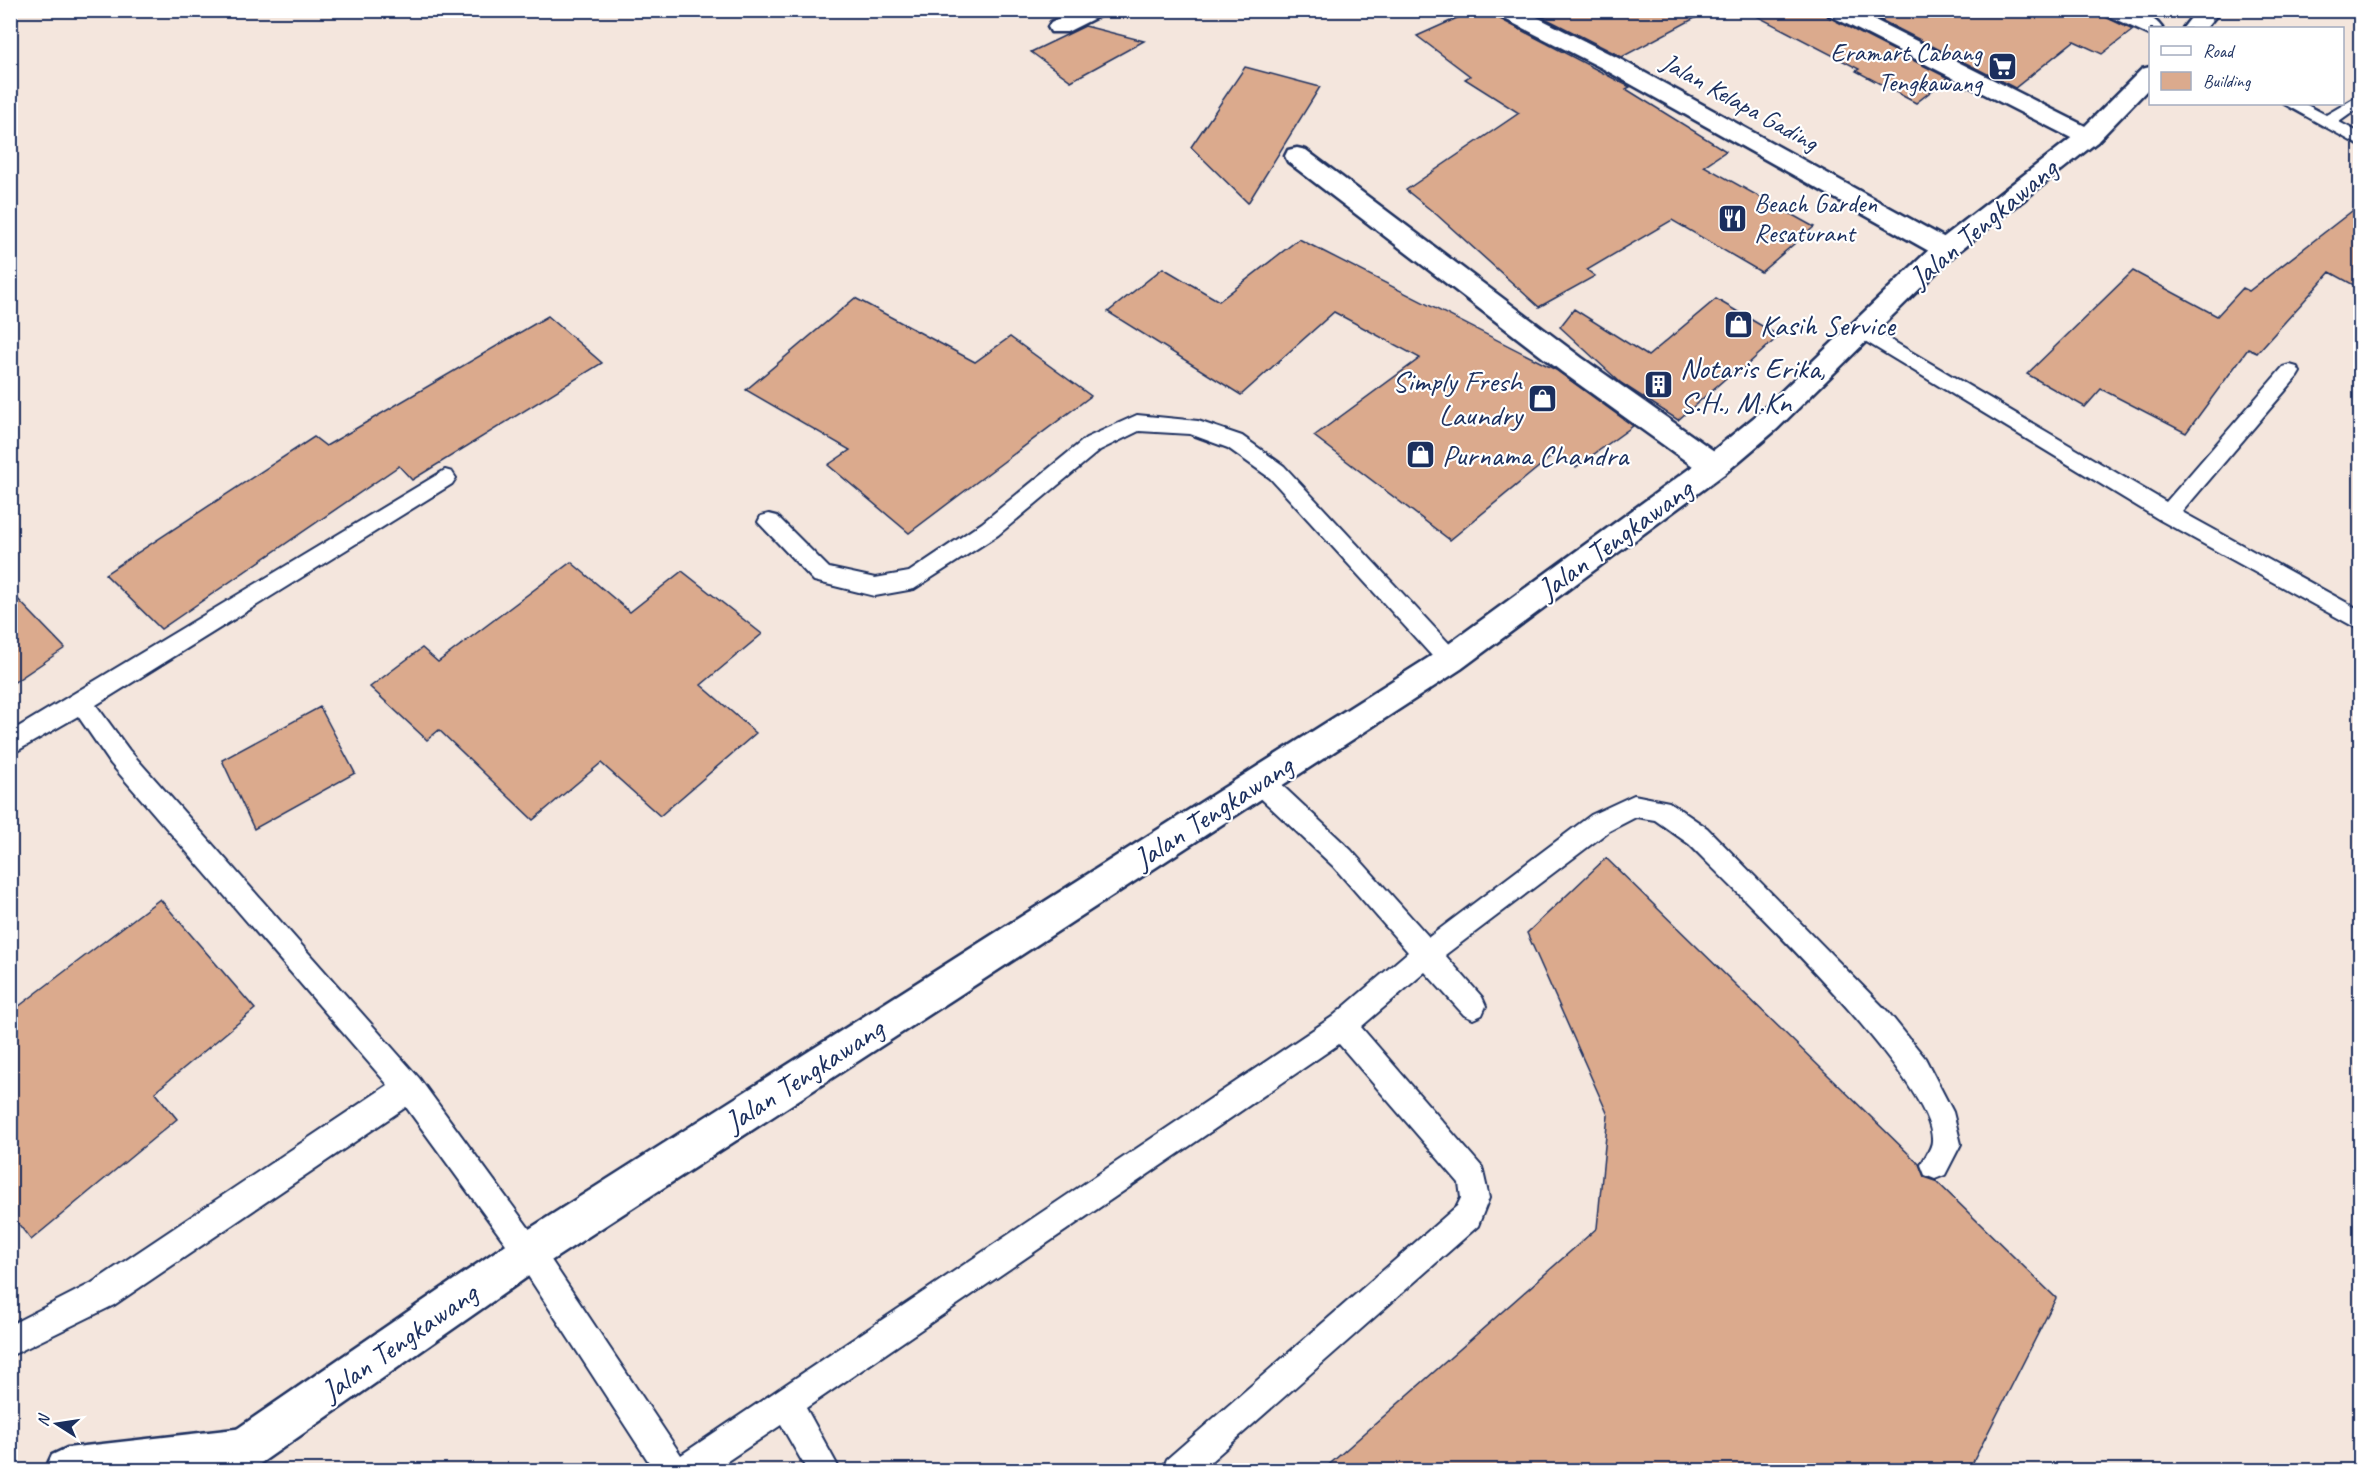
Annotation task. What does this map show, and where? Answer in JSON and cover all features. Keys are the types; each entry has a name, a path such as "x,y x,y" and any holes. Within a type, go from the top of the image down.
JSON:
{"street":[{"path":"1059,27 1093,10"},
{"name":"Jalan Kelapa Gading","path":"1505,10 1620,69 1945,249"},
{"path":"1837,10 2088,137"},
{"path":"2114,10 2149,27"},
{"path":"2195,27 2210,10"},
{"name":"Jalan Tengkawang","path":"230,1464 529,1252 1450,660 1714,466 1767,422 1945,249 2088,137 2149,76"},
{"path":"1297,156 1572,365 1714,466"},
{"path":"67,1470 230,1464"}],"lane":[{"path":"2327,122 2361,100"},
{"path":"2295,105 2361,140"},
{"path":"1862,330 2168,514 2361,621"},
{"path":"2168,514 2290,372"},
{"path":"769,522 822,575 875,587 914,580 990,529 1093,444 1137,423 1191,426 1234,442 1277,472 1450,660"},
{"path":"10,746 445,478"},
{"path":"81,702 120,757 410,1088 529,1252 672,1470"},
{"path":"1261,782 1342,858 1425,955 1473,1006"},
{"path":"687,1470 1342,1026 1425,955 1600,824 1634,806 1660,810 1698,836 1878,1021 1915,1068 1943,1122 1947,1144 1935,1165"},
{"path":"1178,1470 1468,1216 1475,1198 1472,1178 1342,1026"},
{"path":"10,1341 104,1294 410,1088"},
{"path":"786,1402 824,1470"}],"building":[{"path":"1475,10 1492,10 1496,17 1630,87 1626,89 1726,151 1704,166 1814,227 1761,272 1672,220 1587,270 1595,276 1539,307 1406,190 1519,113 1465,79 1470,76 1417,36"},
{"path":"1529,10 1710,10 1622,57"},
{"path":"1745,10 1824,10 1828,17 1948,78 1916,103 1856,71 1859,69"},
{"name":"Eramart Cabang Tengkawang","path":"1861,10 2101,10 2105,17 2133,30 2102,54 2074,41 2015,88"},
{"path":"1085,26 1144,41 1071,81 1031,52"},
{"path":"1245,67 1320,87 1248,203 1191,147"},
{"path":"2361,204 2361,289 2330,272 2257,353 2248,349 2186,433 2101,389 2085,407 2027,374 2133,271 2217,316 2243,288 2249,291"},
{"path":"1299,239 1556,370 1633,426 1576,467 1557,452 1450,540 1314,436 1420,358 1334,312 1241,395 1108,312 1163,268 1219,301"},
{"path":"855,298 975,362 1010,337 1091,396 909,533 828,465 850,450 746,390"},
{"path":"1716,299 1779,336 1737,374 1733,372 1678,420 1621,383 1560,327 1574,309 1648,356"},
{"path":"548,316 602,363 412,480 399,466 161,629 105,574 314,437 326,446"},
{"path":"571,562 630,612 682,571 762,634 701,685 756,733 660,816 601,763 533,820 439,730 427,740 370,687 422,648 438,662"},
{"path":"10,591 65,648 10,685"},
{"path":"320,707 355,773 254,829 222,760"},
{"path":"1606,858 1919,1164 1924,1177 1936,1181 2056,1298 1969,1470 1323,1470 1597,1228 1608,1115 1527,933"},
{"path":"160,899 255,1009 155,1092 177,1119 31,1240 10,1213 10,1013"}],"place":[{"name":"Eramart Cabang Tengkawang","path":"2003,67"},
{"name":"Beach Garden Resaturant","path":"1733,218"},
{"name":"Kasih Service","path":"1739,325"},
{"name":"Notaris Erika, S.H., M.Kn","path":"1659,385"},
{"name":"Simply Fresh Laundry","path":"1543,398"},
{"name":"Purnama Chandra","path":"1421,455"}]}
